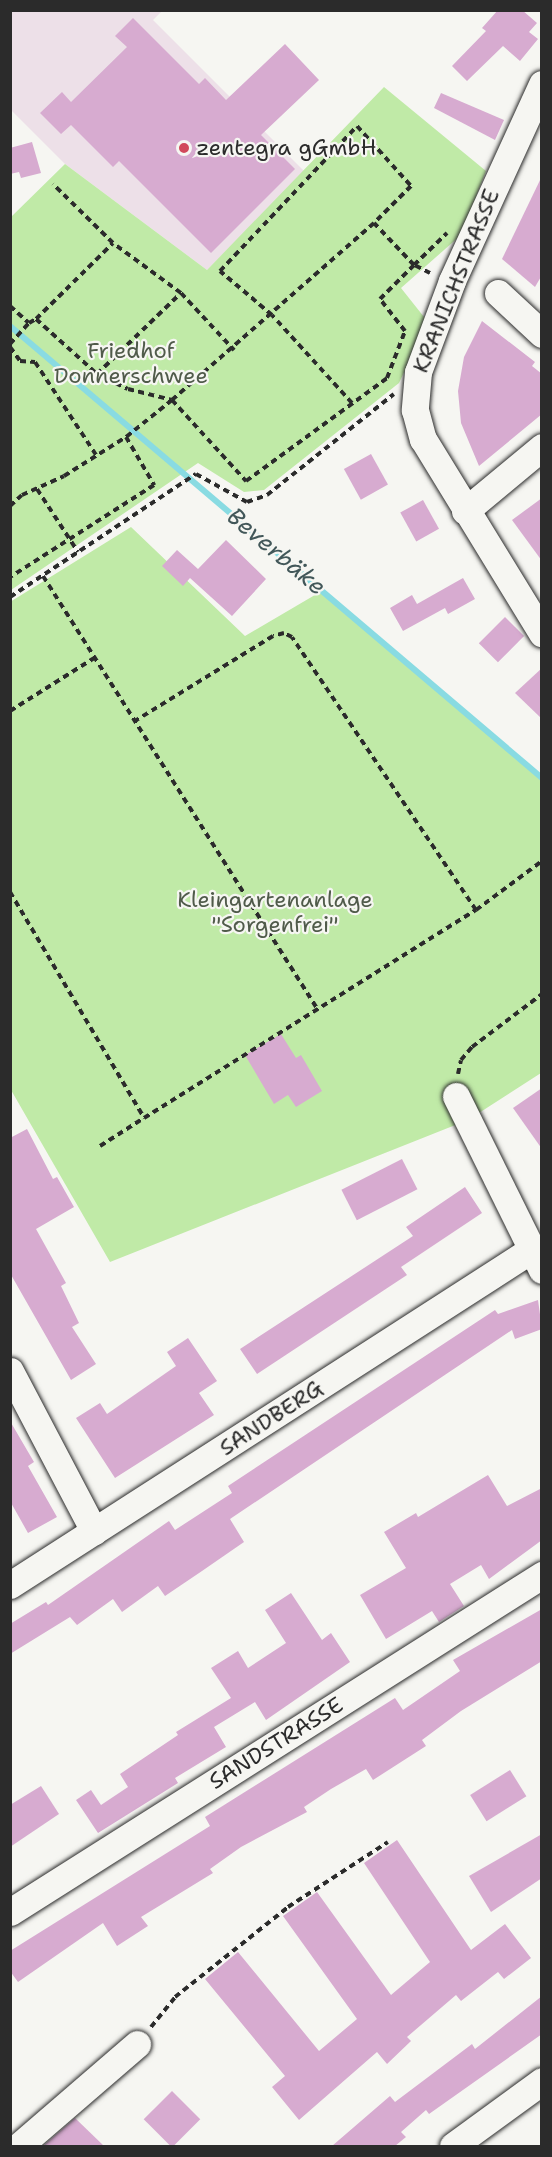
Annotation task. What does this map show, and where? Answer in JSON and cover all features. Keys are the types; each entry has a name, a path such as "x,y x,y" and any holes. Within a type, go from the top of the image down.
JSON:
{"street":[{"name":"KRANICHSTRASSE","path":"542,84 452,281 416,386 416,410 423,439 465,511 542,633"},
{"path":"498,292 542,334"},
{"path":"465,511 542,447"},
{"path":"456,1096 536,1260"},
{"name":"SANDBERG","path":"10,1585 536,1260"},
{"path":"10,1371 94,1531"},
{"name":"SANDSTRASSE","path":"10,1912 542,1575"},
{"path":"19,2146 137,2044"},
{"path":"453,2146 542,2081"}],"path":[{"path":"10,506 96,456 144,424 234,350 272,315 374,223 411,186 357,126 220,271 272,315 352,403"},
{"path":"53,183 113,243 181,293 234,350"},
{"path":"374,223 414,265 452,281"},
{"path":"36,320 97,374 128,390 172,400 246,482 387,378 405,330 380,298 452,228"},
{"path":"96,456 35,362 20,361 10,346 29,323 36,320 113,243"},
{"path":"97,374 181,293"},
{"path":"10,306 29,323"},
{"path":"10,597 196,474 247,502 267,495 399,390 416,386"},
{"path":"10,577 154,485 126,437"},
{"path":"37,489 78,552"},
{"path":"43,576 318,1010"},
{"path":"135,721 273,636 284,633 292,637 476,910"},
{"path":"10,711 94,658"},
{"path":"100,1146 476,910 542,861"},
{"path":"10,892 144,1119"},
{"path":"456,1096 465,1054 542,994"},
{"path":"137,2044 175,1997 288,1907 388,1842"}],"shaded area":[{"path":"10,11 162,11 153,20 304,171 207,270 65,164 11,110"}],"green space":[{"name":"Friedhof Donnerschwee","path":"384,87 486,171 461,235 401,288 428,322 399,383 264,490 244,492 198,463 11,590 11,217 65,164 207,270"},
{"name":"Kleingartenanlage \"Sorgenfrei\"","path":"131,527 245,636 320,592 541,778 541,1073 468,1120 110,1262 11,1090 10,602"}],"building":[{"path":"498,10 522,10 537,23 529,32 538,39 520,61 503,46 467,81 452,66 486,31 482,28"},
{"name":"zentegra gGmbH","path":"133,18 199,84 205,78 226,100 285,44 319,80 261,135 295,169 211,253 119,161 113,167 71,125 61,134 40,113 62,92 71,102 127,47 115,36"},
{"path":"441,93 504,120 495,140 434,108"},
{"path":"32,142 41,173 21,178 19,172 10,174 10,148"},
{"path":"542,176 542,275 535,287 502,259"},
{"path":"482,321 535,362 532,366 542,374 542,414 479,466 461,423 458,391 464,357"},
{"path":"371,454 388,485 361,500 344,469"},
{"path":"542,498 542,561 512,520"},
{"path":"423,500 439,529 416,541 400,513"},
{"path":"226,540 266,579 232,616 190,578 183,586 162,566 177,550 198,569"},
{"path":"463,578 475,599 448,614 445,608 403,631 390,608 412,595 417,604"},
{"path":"505,617 524,636 498,662 479,643"},
{"path":"542,668 542,719 515,693"},
{"path":"281,1034 296,1058 301,1055 322,1091 296,1107 288,1095 274,1104 245,1055"},
{"path":"542,1088 542,1149 513,1108"},
{"path":"27,1129 53,1179 57,1177 74,1207 36,1229 66,1283 61,1286 79,1323 72,1327 96,1364 71,1380 10,1273 10,1138"},
{"path":"402,1159 417,1189 357,1220 341,1190"},
{"path":"465,1187 482,1213 401,1267 407,1275 257,1374 240,1349 413,1236 406,1227"},
{"path":"538,1300 542,1329 515,1339 512,1330 230,1519 244,1542 165,1596 158,1586 122,1612 113,1599 77,1625 70,1617 10,1654 10,1624 46,1602 48,1605 169,1521 175,1530 232,1493 228,1486 495,1310 498,1314"},
{"path":"188,1338 217,1381 199,1393 214,1415 115,1478 76,1418 100,1403 107,1414 176,1366 167,1352"},
{"path":"10,1421 34,1462 28,1466 57,1517 28,1533 10,1501"},
{"path":"488,1475 507,1506 542,1488 542,1540 489,1579 481,1565 450,1584 464,1606 439,1622 432,1611 386,1639 360,1595 406,1568 384,1532 416,1513 418,1517"},
{"path":"291,1593 322,1640 331,1633 350,1662 266,1720 255,1702 214,1727 226,1747 175,1778 178,1783 98,1833 76,1800 91,1790 101,1805 128,1787 120,1774 178,1735 176,1732 231,1698 211,1668 238,1651 248,1668 286,1643 265,1610"},
{"path":"542,1609 542,1661 461,1711 422,1740 426,1746 373,1780 366,1769 304,1807 307,1812 241,1847 210,1869 213,1873 141,1917 148,1926 117,1946 103,1923 18,1982 10,1971 10,1951 210,1826 205,1817 395,1698 403,1710 460,1671 453,1660"},
{"path":"510,1770 526,1796 487,1821 470,1795"},
{"path":"41,1786 59,1814 10,1847 10,1805"},
{"path":"542,1834 542,1878 491,1912 469,1876"},
{"path":"397,1840 471,1950 505,1924 531,1958 504,1979 498,1972 461,2001 456,1995 407,2037 411,2041 387,2064 377,2052 299,2120 272,2087 285,2076 205,1979 238,1952 319,2051 357,2019 283,1916 317,1892 391,1995 430,1962 364,1863"},
{"path":"542,1996 542,2034 429,2114 426,2110 401,2132 406,2137 395,2146 332,2146 390,2096 395,2102 472,2044 475,2049"},
{"path":"172,2091 200,2119 174,2146 170,2146 144,2119"},
{"path":"75,2118 104,2146 43,2146"}],"waterway":[{"name":"Beverbäke","path":"10,326 542,778"}],"place":[{"name":"zentegra gGmbH","path":"184,148"}]}
